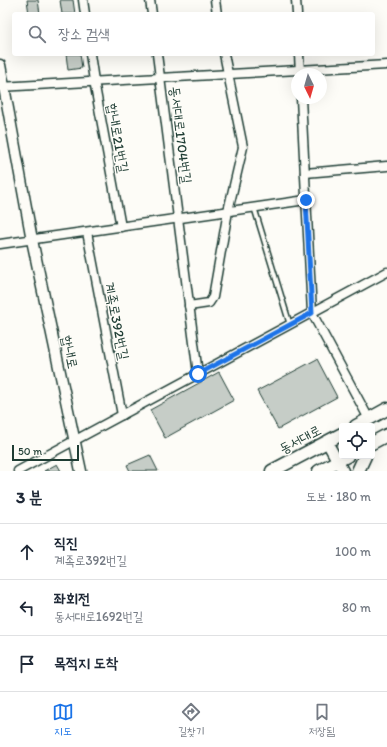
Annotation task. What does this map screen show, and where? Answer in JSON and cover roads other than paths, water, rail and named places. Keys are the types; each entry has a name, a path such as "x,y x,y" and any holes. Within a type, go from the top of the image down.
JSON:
{"main road":[{"path":"362,423 387,409"},
{"path":"375,442 387,435"},
{"name":"동서대로","path":"272,471 339,436"},
{"path":"358,471 363,459"},
{"path":"319,471 343,463"}],"street":[{"path":"83,0 85,12"},
{"path":"150,0 152,12"},
{"path":"215,0 217,12"},
{"path":"296,0 297,12"},
{"name":"합내로21번길","path":"90,56 121,227"},
{"name":"동서대로1704번길","path":"157,56 198,374"},
{"path":"189,306 209,303 213,297 228,211 243,147 224,56"},
{"path":"299,56 300,68"},
{"name":"합내로","path":"0,65 2,86 32,240 81,471"},
{"path":"327,70 387,65"},
{"path":"2,86 160,77 291,72"},
{"path":"301,104 312,313 369,419"},
{"path":"305,173 387,166"},
{"path":"0,244 306,200"},
{"name":"계족로392번길","path":"87,232 122,415"},
{"path":"18,471 387,272"},
{"path":"327,442 343,463"}],"lane":[{"path":"254,207 290,325"}]}
